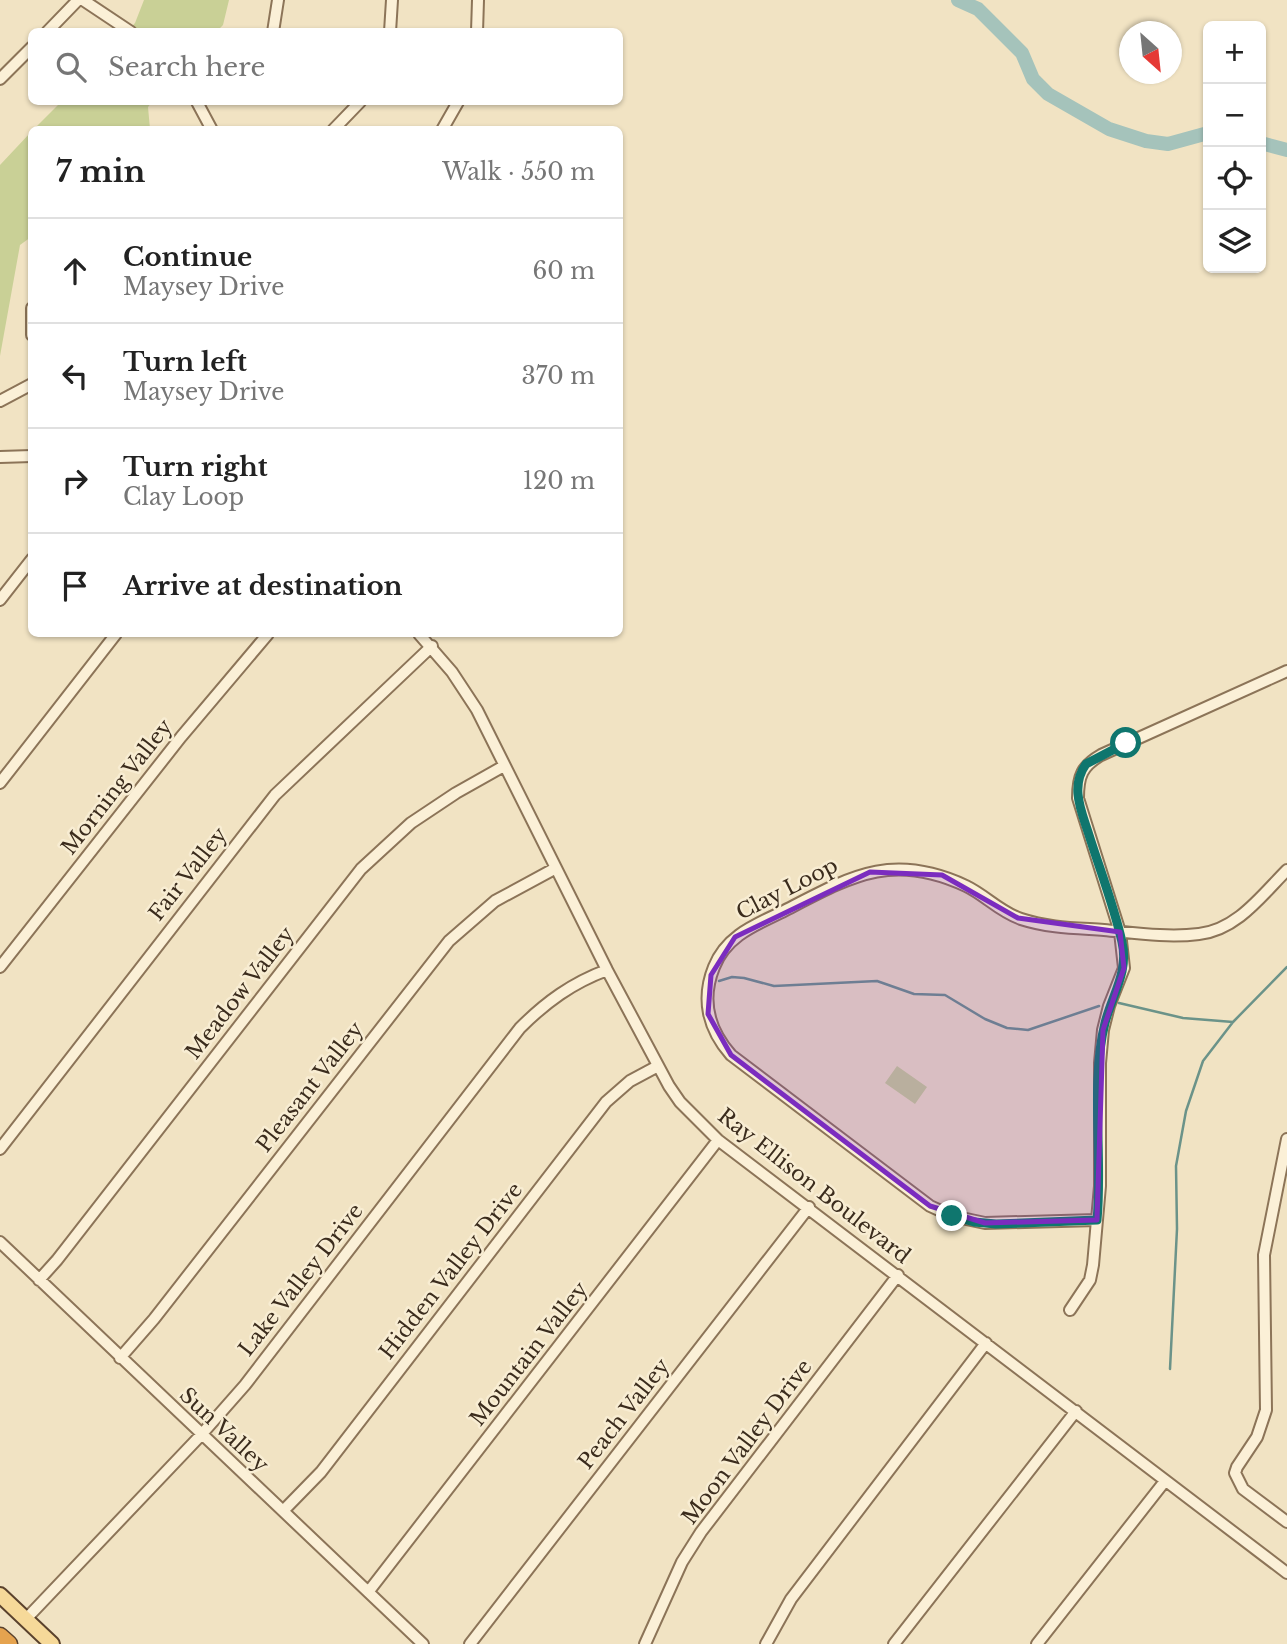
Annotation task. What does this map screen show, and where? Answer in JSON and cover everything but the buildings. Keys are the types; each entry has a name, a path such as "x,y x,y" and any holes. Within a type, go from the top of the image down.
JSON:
{"highway":[{"path":"0,1636 9,1644"}],"main road":[{"path":"0,1595 52,1644"}],"street":[{"path":"51,28 78,0"},
{"path":"83,0 125,28"},
{"path":"274,28 278,0"},
{"path":"390,28 392,0"},
{"path":"477,28 478,0"},
{"path":"0,79 28,51"},
{"path":"199,105 210,126"},
{"path":"337,126 357,105"},
{"path":"444,126 456,105"},
{"path":"0,401 28,386"},
{"path":"0,457 28,457"},
{"path":"0,600 28,564"},
{"path":"0,783 114,637"},
{"name":"Morning Valley","path":"0,967 172,748 265,637"},
{"name":"Ray Ellison Boulevard","path":"422,637 432,646 477,710 607,970 680,1102 718,1140 1287,1573"},
{"name":"Fair Valley","path":"0,1149 275,795 432,646"},
{"path":"1070,1310 1090,1280 1100,1186 1100,1063 1103,1030 1124,968 1120,932 1078,798 1078,778 1081,770 1101,755 1287,671"},
{"name":"Meadow Valley","path":"39,1279 57,1260 361,869 411,823 504,766"},
{"name":"Pleasant Valley","path":"120,1358 154,1319 449,941 495,901 556,868"},
{"name":"Clay Loop","path":"1097,1220 985,1223 952,1216 930,1206 731,1055 711,1026 708,1014 708,986 716,962 722,952 744,931 841,881 884,870 915,870 942,875 971,888 1005,912 1046,926 1175,935 1198,934 1227,926 1251,907 1287,870"},
{"name":"Lake Valley Drive","path":"26,1619 245,1385 520,1028 555,996 572,985 607,970"},
{"name":"Hidden Valley Drive","path":"284,1511 321,1472 606,1101 622,1086 658,1066"},
{"path":"1287,1139 1283,1178 1264,1255 1266,1410 1257,1437 1235,1473 1244,1489 1287,1522"},
{"name":"Mountain Valley","path":"369,1591 718,1140"},
{"name":"Peach Valley","path":"470,1644 808,1207"},
{"name":"Sun Valley","path":"0,1242 423,1644"},
{"name":"Moon Valley Drive","path":"645,1644 677,1573 701,1532 898,1275"},
{"path":"766,1644 791,1599 986,1343"},
{"path":"894,1644 1076,1412"},
{"path":"1037,1644 1165,1481"}],"highlighted area":[{"path":"870,872 942,875 1018,918 1120,932 1124,968 1103,1030 1097,1220 985,1223 930,1206 731,1055 708,1014 711,975 735,937"}],"green space":[{"path":"144,0 229,0 220,28 131,28"},
{"path":"58,105 150,105 150,126 37,126"},
{"path":"28,135 28,239 20,245 0,356 0,165"},
{"path":"897,1066 927,1087 915,1104 885,1083"}],"waterway":[{"path":"958,0 978,9 1022,53 1033,79 1048,94 1109,129 1146,141 1168,144 1203,134"},
{"path":"1266,144 1287,150"},
{"path":"1170,1369 1177,1229 1176,1166 1186,1111 1203,1061 1233,1022 1287,967"},
{"path":"719,981 732,977 744,978 774,986 877,981 914,994 945,995 985,1019 1007,1028 1028,1030 1099,1006"},
{"path":"1119,1003 1183,1018 1233,1022"}],"route":[{"path":"952,1216 996,1224 1097,1220 1103,1030 1124,968 1120,932 1078,798 1078,778 1086,764 1126,743"}]}
